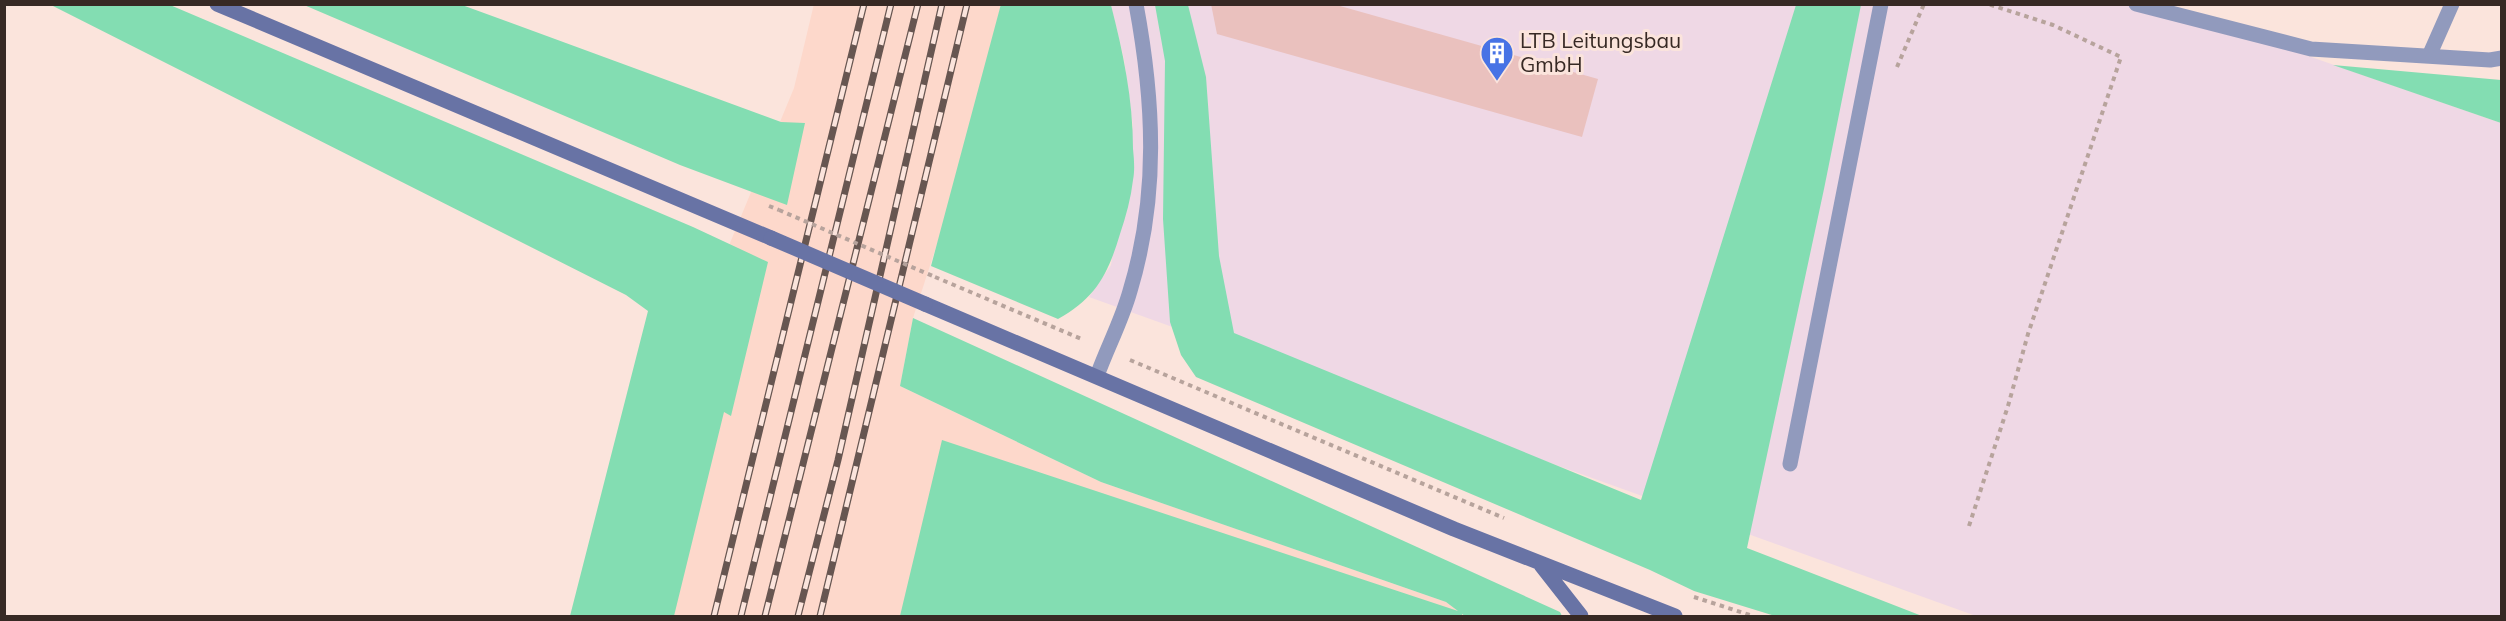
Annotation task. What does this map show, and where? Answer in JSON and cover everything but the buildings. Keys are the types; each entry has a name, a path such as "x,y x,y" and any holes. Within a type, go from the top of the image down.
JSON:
{"street":[{"path":"217,4 1368,493 1653,612 1675,616"},
{"path":"1097,376 1130,291 1148,208 1152,130 1144,46 1136,4"},
{"path":"1790,464 1881,4"},
{"path":"2136,4 2311,49 2490,60 2502,58"},
{"path":"2429,56 2452,4"},
{"path":"1539,563 1581,616"},
{"path":"1636,616 1653,612"}],"path":[{"path":"1969,526 2031,326 2121,57 2053,25 1988,4"},
{"path":"779,210 1514,522"},
{"path":"1686,594 1753,616"}],"shaded area":[{"path":"814,4 1001,5 948,210 913,318 900,386 1101,482 1446,602 1465,616 637,616 730,243 794,88"},
{"path":"1111,5 2162,5 2501,123 2501,616 1976,616 1089,297 1111,265 1133,126 1124,59"}],"green space":[{"path":"1001,4 1111,5 1120,40 1131,112 1134,176 1131,194 1111,261 1099,284 1082,302 1058,319 931,266"},
{"path":"51,5 170,5 693,227 768,262 731,416 724,412 674,616 570,616 648,311 626,295"},
{"path":"304,5 462,5 781,122 805,123 787,205 680,165"},
{"path":"1155,5 1188,5 1206,77 1219,256 1234,333 1641,500 1796,5 1861,5 1747,548 1922,616 1775,616 1694,591 1650,570 1196,377 1181,355 1170,322 1163,219 1165,61"},
{"path":"2333,65 2501,80 2501,123"},
{"path":"913,318 1560,612 1562,616 1465,616 1462,614 1462,616 900,616 942,440 1458,611 1446,602 1101,482 900,386"}],"railway":[{"path":"714,616 864,4"},
{"path":"741,616 891,4"},
{"path":"765,616 918,4"},
{"path":"798,616 838,460 942,4"},
{"path":"820,616 967,4"}],"place":[{"name":"LTB Leitungsbau GmbH","path":"1497,82"}]}
